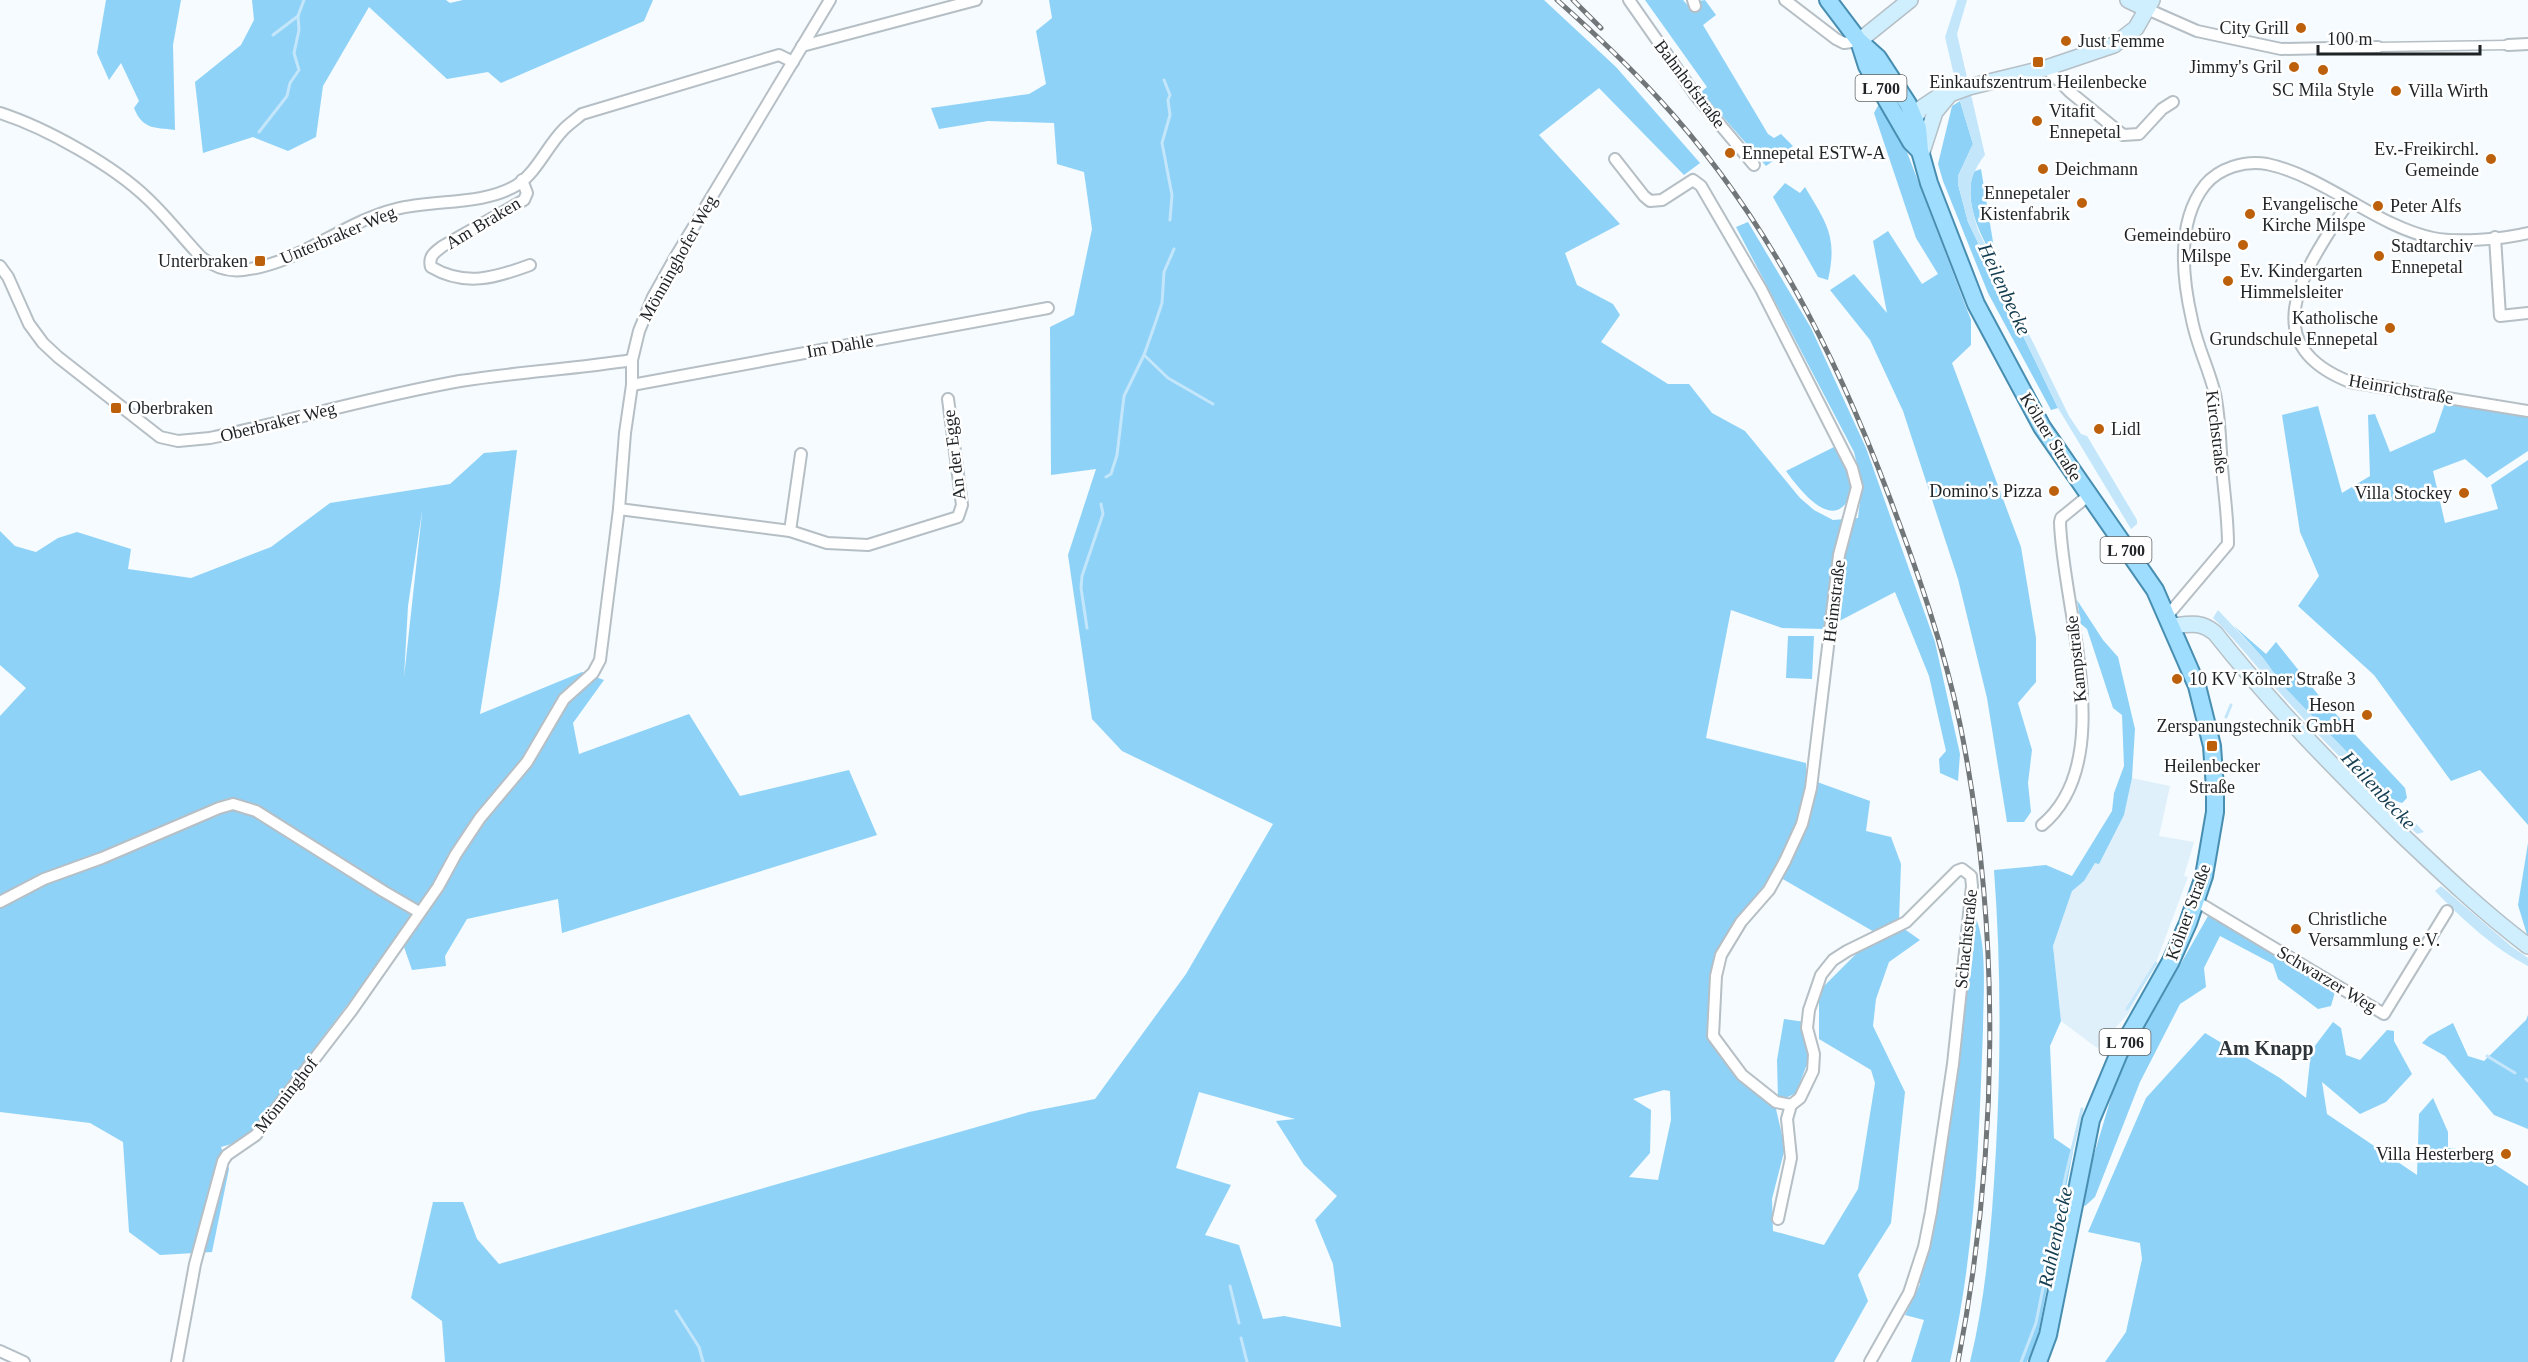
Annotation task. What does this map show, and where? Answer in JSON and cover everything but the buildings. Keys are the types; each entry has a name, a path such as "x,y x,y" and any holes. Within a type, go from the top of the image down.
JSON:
{"main road":[{"name":"Kölner Straße","path":"1828,0 1858,41 1878,58 1893,79 1914,117 1918,128 1920,153 1941,217 1976,304 2042,427 2155,590 2197,686 2214,765 2216,788 2206,868 2196,901 2174,954 2119,1053 2091,1120 2048,1335 2037,1362"},
{"path":"1858,41 1910,0"},
{"path":"1907,134 1914,117 1932,99 1944,93 2046,68 2123,39 2136,28 2149,4 2128,0"},
{"name":"Kölner Straße","path":"1858,41 1867,66 1920,153"},
{"path":"1920,153 1935,112 1959,90"},
{"path":"2170,620 2198,623 2215,633 2276,705 2358,793 2475,903 2528,946"}],"street":[{"name":"Mönninghofer Weg","path":"582,682 593,673 600,660 619,509 625,433 632,385 632,360 639,331 653,297 830,0"},
{"path":"802,46 976,0"},
{"name":"Bahnhofstraße","path":"1629,0 1696,96 1754,165"},
{"path":"1785,0 1844,44 1858,41"},
{"path":"2149,4 2197,31 2282,49 2528,44"},
{"name":"Unterbraker Weg","path":"0,113 16,118 56,138 104,166 146,197 201,257 211,265 229,270 255,268 289,257 367,219 396,209 500,193 522,180 564,129 582,114 779,55 793,62"},
{"path":"2046,68 2070,92 2123,135 2139,134 2162,109 2173,102"},
{"name":"Heimstraße","path":"1615,159 1650,201 1662,200 1693,180 1701,186 1761,289 1852,468 1857,487 1839,555 1811,788 1802,824 1769,890 1741,922 1721,955 1716,976 1713,1036 1742,1075 1776,1102 1791,1105"},
{"name":"Kirchstraße","path":"2170,620 2228,544 2215,395 2192,322 2185,281 2186,226 2191,208 2211,179 2239,165 2254,163 2269,165 2296,174 2413,231 2434,238 2459,240 2528,233"},
{"name":"Am Braken","path":"522,180 527,193 524,200 443,246 432,255 430,261 431,267 457,279 497,277 530,265"},
{"name":"Heinrichstraße","path":"2349,201 2322,245 2298,293 2293,323 2297,338 2306,351 2333,375 2350,382 2528,411"},
{"path":"2495,237 2499,316 2528,314"},
{"name":"Oberbraker Weg","path":"0,266 8,277 29,324 43,344 145,427 170,441 210,438 460,381 632,360"},
{"name":"Im Dahle","path":"632,385 1047,308"},
{"name":"An der Egge","path":"619,509 790,531 827,543 868,545 958,517 962,505 948,399"},
{"path":"790,531 801,454"},
{"name":"Kampstraße","path":"2042,825 2056,813 2068,790 2075,773 2079,751 2082,699 2080,669 2060,522 2088,496"},
{"name":"Mönninghof","path":"177,1362 195,1264 223,1161 227,1155 256,1135 379,974 438,887 480,818 532,755 564,699 582,682"},
{"path":"0,902 44,879 102,858 233,804 256,811 419,912"},
{"name":"Schachtstraße","path":"1778,1219 1791,1158 1787,1130 1791,1105 1800,1098 1813,1071 1814,1054 1807,1028 1809,1010 1821,975 1833,960 1847,951 1906,922 1957,871 1962,869 1971,876 1971,898 1953,1064 1931,1212 1924,1247 1909,1293 1870,1362"},
{"name":"Schwarzer Weg","path":"2196,901 2384,1014 2447,911"},
{"path":"0,1352 24,1362"}],"shaded area":[{"path":"106,0 181,0 173,45 175,130 155,128 141,120 134,108 139,101 121,63 109,80 97,53"},
{"path":"252,0 446,0 450,3 463,0 653,0 644,21 501,83 488,72 447,79 369,7 323,86 316,137 288,151 253,137 203,153 195,82 241,45 254,20"},
{"path":"1049,0 1544,0 1616,67 1700,163 1684,175 1599,88 1539,135 1620,224 1565,253 1577,285 1613,304 1620,315 1601,342 1668,384 1689,384 1712,413 1745,431 1800,498 1814,510 1833,520 1858,518 1862,484 1854,452 1736,227 1748,222 1811,328 1866,448 1935,642 1960,754 1958,781 1940,773 1939,759 1946,751 1929,676 1895,592 1824,629 1782,628 1731,610 1706,738 1806,763 1806,778 1870,801 1866,831 1891,837 1901,864 1899,921 1876,933 1774,874 1738,919 1717,954 1710,1038 1748,1086 1776,1109 1785,1148 1772,1199 1773,1231 1824,1245 1858,1189 1875,1083 1871,1070 1819,1039 1819,991 1856,954 1903,928 1920,940 1889,962 1876,999 1873,1026 1905,1092 1891,1223 1858,1275 1868,1301 1834,1362 445,1362 442,1321 411,1298 433,1202 463,1202 477,1239 499,1264 1029,1112 1095,1099 1186,974 1273,824 1122,751 1092,719 1068,555 1096,469 1051,475 1050,327 1074,315 1092,229 1084,172 1057,164 1054,123 988,121 939,129 931,108 1029,94 1046,84 1036,31 1052,18","holes":["1664,1090 1670,1091 1671,1120 1658,1180 1629,1177 1650,1153 1651,1110 1633,1099","1199,1092 1295,1119 1276,1121 1304,1165 1337,1196 1315,1220 1333,1264 1341,1327 1284,1316 1263,1319 1239,1245 1205,1235 1231,1185 1176,1168"]},
{"path":"1645,0 1683,0 1692,10 1699,7 1699,1 1705,0 1716,15 1703,25 1768,134 1774,138 1781,134 1793,146 1766,166 1701,92 1707,87"},
{"path":"1960,101 1973,144 1958,176 1968,222 2058,408 2051,410 1988,293 1943,181 1938,164 1952,106"},
{"path":"1880,102 1902,139 1971,320 1971,345 1952,363 2021,547 2036,638 2036,682 2018,703 2032,750 2028,783 2031,812 2024,822 2007,822 1987,698 1958,579 1903,411 1870,340 1830,290 1854,274 1887,313 1873,241 1888,231 1922,284 1938,274 1916,238 1874,113"},
{"path":"1981,169 1995,254 1991,254 1981,234 1971,204 1973,172"},
{"path":"1785,183 1800,193 1805,187 1828,230 1832,252 1828,280 1818,277 1773,197"},
{"path":"2447,397 2528,410 2528,451 2487,478 2465,459 2433,471 2445,523 2498,509 2491,485 2528,460 2528,825 2480,770 2451,781 2374,675 2298,606 2319,576 2300,532 2282,415 2318,406 2342,493 2370,476 2368,415 2375,414 2390,452 2435,432"},
{"path":"1836,446 1848,472 1851,490 1846,503 1839,509 1830,511 1813,502 1786,471"},
{"path":"517,450 499,594 480,714 582,672 604,680 573,723 579,754 689,714 740,796 849,770 877,835 562,933 558,899 467,919 445,956 446,966 412,970 404,947 410,934 410,916 380,962 290,1080 254,1133 246,1140 221,1147 229,1169 212,1252 160,1255 129,1232 123,1142 90,1123 0,1112 0,716 26,688 0,665 0,531 15,546 36,552 58,538 77,532 131,549 128,569 191,578 271,547 330,503 450,484 484,453","holes":["422,512 404,677 408,606"]},
{"path":"2077,600 2103,640 2118,657 2135,729 2132,778 2124,815 2099,864 2095,863 2084,881 2072,891 2053,946 2061,1021 2050,1046 2054,1138 2073,1151 2037,1340 2027,1362 1970,1362 1985,1283 1996,1149 2000,1010 1994,870 2046,865 2072,876 2112,811 2114,793 2124,766 2122,715 2113,708 2087,629 2081,624"},
{"path":"2234,626 2266,654 2276,642 2320,697 2405,788 2407,798 2402,803 2393,800 2284,687 2263,658"},
{"path":"1788,636 1814,636 1812,679 1786,678"},
{"path":"2132,778 2170,786 2159,836 2194,842 2184,876 2188,877 2157,960 2128,1014 2097,1048 2061,1021 2053,946 2072,891 2084,881 2124,815"},
{"path":"2528,843 2528,938 2518,905"},
{"path":"1975,916 1982,941 1983,1030 1974,1197 1965,1280 1950,1362 1911,1362 1924,1320 1905,1315 1920,1284 1918,1281 1936,1213"},
{"path":"2208,916 2272,951 2335,992 2331,1006 2318,1009 2278,979 2273,964 2220,936 2204,968 2206,987 2180,1004 2140,1082 2095,1197 2085,1206 2080,1202 2118,1074"},
{"path":"2528,1015 2528,1129 2494,1115 2445,1056 2422,1043 2429,1036 2453,1023 2468,1056 2484,1061 2526,1020"},
{"path":"1784,1019 1805,1022 1809,1059 1796,1093 1784,1099 1778,1099 1777,1060"},
{"path":"2333,1022 2341,1028 2346,1055 2360,1060 2387,1030 2394,1031 2394,1041 2412,1074 2386,1102 2360,1114 2322,1082 2327,1114 2417,1175 2419,1114 2433,1098 2448,1132 2448,1148 2474,1151 2528,1186 2528,1362 2105,1362 2126,1332 2142,1259 2140,1243 2088,1232 2146,1098 2205,1033 2280,1078 2306,1098 2311,1051"}],"water":[{"name":"Heilenbecke","path":"1957,0 1967,0 1957,34 1985,155 1974,174 1970,191 1978,230 2069,416 2081,434 2087,436 2137,520 2137,524 2131,529 2058,408 1968,222 1958,176 1973,144 1945,37"},
{"name":"Heilenbecke","path":"2218,610 2263,658 2284,687 2424,832 2417,834 2347,765 2213,618"},
{"path":"2441,886 2528,958 2528,966 2502,951 2467,922 2435,891"}],"waterway":[{"path":"259,132 287,96 290,83 299,70 294,53 299,30 298,16 304,0"},
{"path":"273,35 298,16"},
{"path":"1164,80 1170,95 1168,100 1170,115 1162,143 1172,195 1170,220"},
{"path":"1106,477 1111,474 1117,455 1124,396 1144,355 1155,324 1162,303 1164,272 1174,249"},
{"path":"1144,355 1168,378 1213,404"},
{"path":"1087,628 1081,588 1082,576 1103,514 1101,504"},
{"path":"2226,717 2231,705"},
{"path":"2127,1009 2156,963"},
{"path":"2487,1056 2515,1073"},
{"name":"Rahlenbecke","path":"2021,1362 2036,1323 2066,1174 2082,1109"},
{"path":"1230,1286 1239,1323"},
{"path":"676,1311 699,1347 703,1362"},
{"path":"1241,1338 1247,1362"}],"railway":[{"path":"1557,0 1610,48 1659,99 1697,143 1732,189 1764,237 1820,337 1868,442 1920,580 1938,638 1954,695 1974,803 1983,883 1988,963 1990,1043 1981,1204 1958,1362"},
{"path":"1573,0 1601,28"}],"place":[{"name":"City Grill","path":"2301,28"},
{"name":"Just Femme","path":"2066,41"},
{"name":"Einkaufszentrum Heilenbecke","path":"2038,62"},
{"name":"Jimmy's Gril","path":"2294,67"},
{"name":"SC Mila Style","path":"2323,70"},
{"name":"Villa Wirth","path":"2396,91"},
{"name":"Vitafit Ennepetal","path":"2037,121"},
{"name":"Ennepetal ESTW-A","path":"1730,153"},
{"name":"Ev.-Freikirchl. Gemeinde","path":"2491,159"},
{"name":"Deichmann","path":"2043,169"},
{"name":"Ennepetaler Kistenfabrik","path":"2082,203"},
{"name":"Peter Alfs","path":"2378,206"},
{"name":"Evangelische Kirche Milspe","path":"2250,214"},
{"name":"Gemeindebüro Milspe","path":"2243,245"},
{"name":"Stadtarchiv Ennepetal","path":"2379,256"},
{"name":"Unterbraken","path":"260,261"},
{"name":"Ev. Kindergarten Himmelsleiter","path":"2228,281"},
{"name":"Katholische Grundschule Ennepetal","path":"2390,328"},
{"name":"Oberbraken","path":"116,408"},
{"name":"Lidl","path":"2099,429"},
{"name":"Domino's Pizza","path":"2054,491"},
{"name":"Villa Stockey","path":"2464,493"},
{"name":"10 KV Kölner Straße 3","path":"2177,679"},
{"name":"Heson Zerspanungstechnik GmbH","path":"2367,715"},
{"name":"Heilenbecker Straße","path":"2212,746"},
{"name":"Christliche Versammlung e.V.","path":"2296,929"},
{"name":"Villa Hesterberg","path":"2506,1154"}],"district":[{"name":"Am Knapp","path":"2266,1048"}]}
